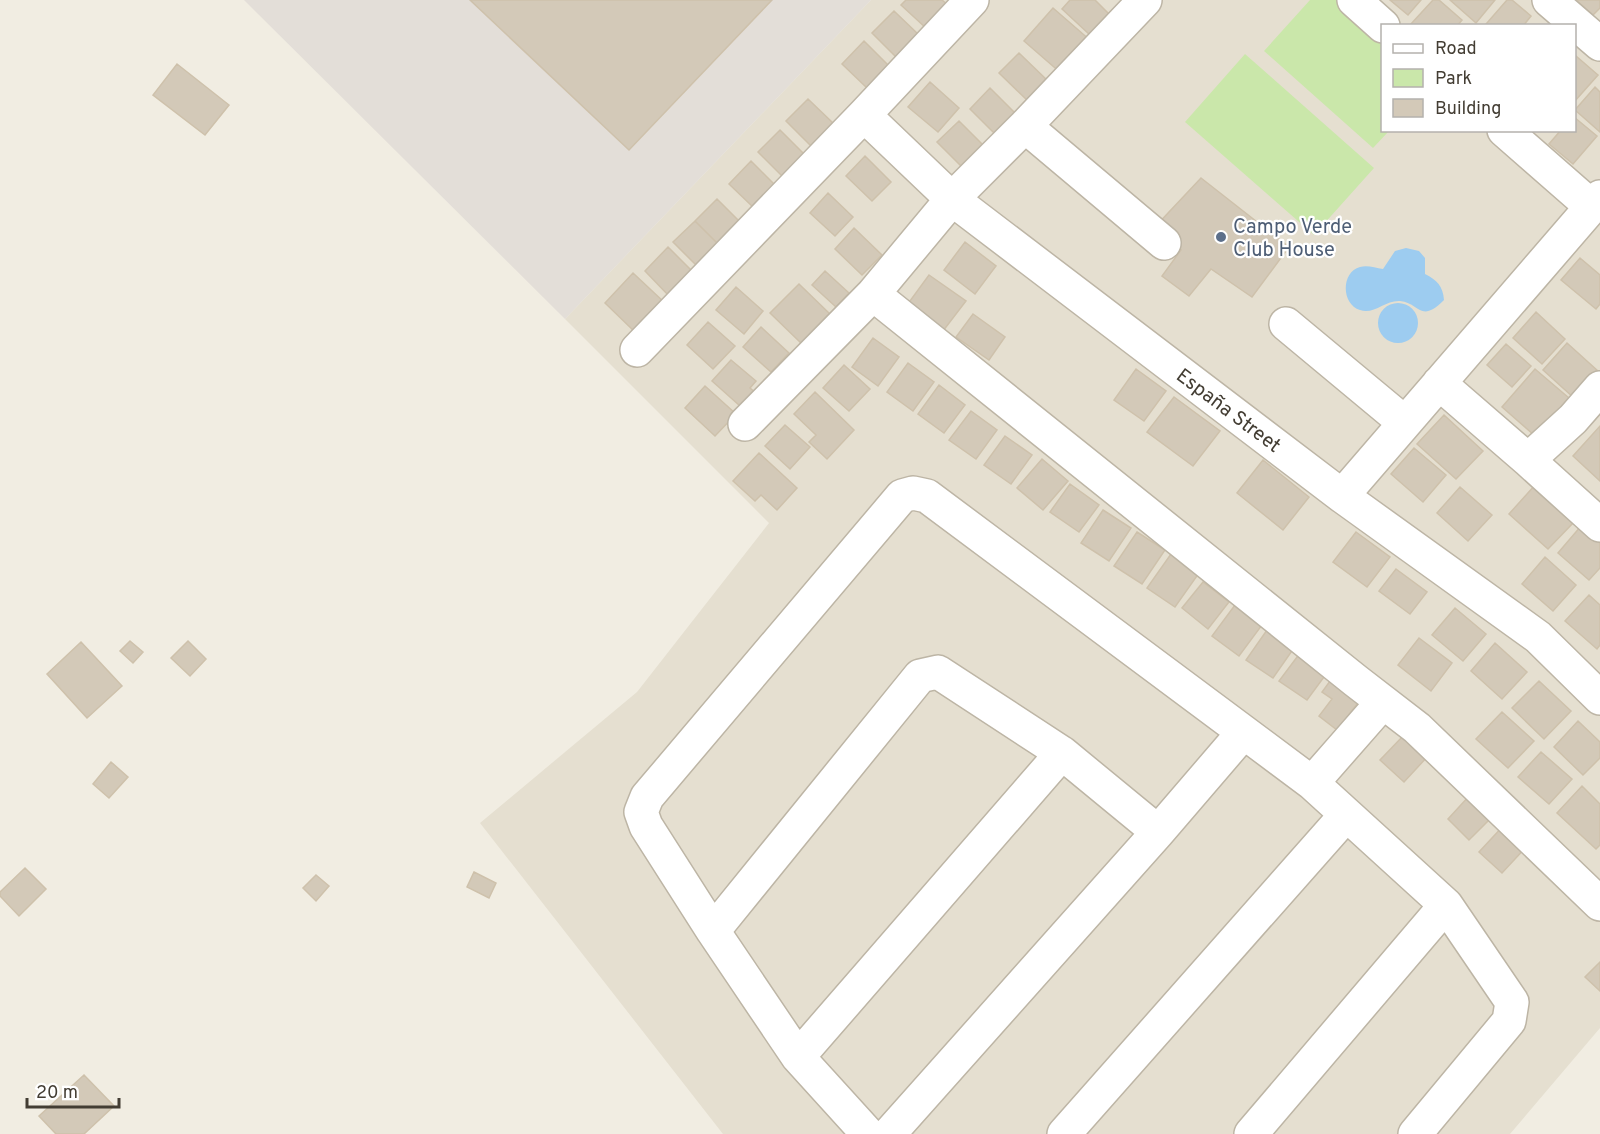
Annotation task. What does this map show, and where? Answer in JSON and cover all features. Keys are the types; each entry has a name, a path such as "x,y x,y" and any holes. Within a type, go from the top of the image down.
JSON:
{"street":[{"path":"637,350 972,0"},
{"path":"745,424 873,294 952,199 1145,0"},
{"path":"1354,0 1381,24"},
{"path":"1549,0 1600,44"},
{"name":"España Street","path":"864,115 952,199 1342,496 1538,637 1600,698"},
{"path":"1025,126 1164,243"},
{"path":"1342,496 1596,202 1507,132"},
{"path":"873,294 1418,728 1599,901"},
{"path":"1286,324 1405,423"},
{"path":"1439,383 1600,525"},
{"path":"1527,460 1573,419 1600,388"},
{"path":"868,1134 798,1057 713,931 646,826 641,812 647,797 902,496 913,493 927,496 1312,783 1446,905 1512,1002 1509,1021 1415,1134"},
{"path":"713,931 920,676 938,672 1062,753 1158,832"},
{"path":"1312,783 1383,702"},
{"path":"889,1134 1243,733"},
{"path":"798,1057 1062,753"},
{"path":"1064,1134 1346,815"},
{"path":"1251,1134 1446,905"}],"shaded area":[{"path":"244,0 871,0 565,319"},
{"path":"871,0 1600,0 1600,1028 1510,1134 723,1134 480,823 637,692 769,523 565,319"}],"green space":[{"path":"1310,0 1341,0 1381,36 1381,132 1388,132 1373,148 1264,51"},
{"path":"1245,54 1374,168 1314,235 1185,122"}],"water":[{"path":"1406,248 1419,251 1425,258 1425,274 1439,284 1444,300 1430,311 1420,310 1400,301 1370,311 1354,307 1347,295 1349,275 1363,266 1383,269 1395,251"},
{"path":"1398,303 1406,304 1412,309 1417,315 1417,331 1412,337 1406,342 1398,343 1390,342 1384,337 1379,331 1378,323 1379,315 1384,309 1390,304"}],"building":[{"path":"470,0 772,0 629,150"},
{"path":"906,0 942,0 949,6 927,29 901,5"},
{"path":"1070,0 1095,0 1110,15 1090,35 1062,9"},
{"path":"1390,0 1421,0 1408,15"},
{"path":"1433,0 1439,0 1462,20 1459,24 1411,24"},
{"path":"1450,0 1495,0 1476,23"},
{"path":"1507,0 1512,0 1531,16 1525,24 1486,24"},
{"path":"1576,0 1600,0 1600,8 1593,15"},
{"path":"1053,8 1091,41 1062,74 1024,41"},
{"path":"894,11 919,35 897,58 872,33"},
{"path":"864,41 889,66 867,88 842,64"},
{"path":"1019,53 1049,82 1029,102 999,73"},
{"path":"1576,56 1598,75 1576,100"},
{"path":"177,64 229,105 205,135 153,95"},
{"path":"930,82 959,108 938,132 908,107"},
{"path":"1595,87 1600,92 1600,132 1576,111"},
{"path":"990,88 1015,113 995,134 970,109"},
{"path":"808,99 834,124 811,146 786,121"},
{"path":"1576,119 1597,136 1573,164 1549,144 1559,132 1576,132"},
{"path":"959,121 988,150 966,171 937,142"},
{"path":"780,130 805,155 783,177 758,152"},
{"path":"865,156 891,182 872,201 846,176"},
{"path":"751,161 776,186 754,208 729,184"},
{"name":"Campo Verde Club House","path":"1201,178 1289,247 1252,297 1211,269 1189,296 1162,276 1181,250 1154,228"},
{"path":"828,193 853,217 835,236 810,213"},
{"path":"717,199 741,223 719,245 695,221"},
{"path":"695,221 719,245 697,266 673,242"},
{"path":"854,228 882,255 862,275 835,249"},
{"path":"965,242 996,266 975,294 944,270"},
{"path":"668,247 693,272 669,296 645,271"},
{"path":"1580,258 1600,275 1600,304 1596,309 1561,280"},
{"path":"825,271 849,293 836,307 812,285"},
{"path":"633,273 666,304 637,334 605,303"},
{"path":"929,275 966,301 943,331 907,305"},
{"path":"799,284 831,315 803,345 770,313"},
{"path":"736,287 763,311 744,334 716,310"},
{"path":"1536,312 1565,339 1542,364 1513,338"},
{"path":"973,314 1005,337 989,360 956,337"},
{"path":"708,322 735,346 713,369 687,345"},
{"path":"761,327 789,353 771,372 743,347"},
{"path":"873,338 899,357 878,386 852,367"},
{"path":"1567,343 1598,371 1574,398 1543,370"},
{"path":"1506,344 1531,366 1512,387 1487,365"},
{"path":"731,360 756,381 750,388 763,399 749,414 712,381"},
{"path":"908,363 934,382 913,411 887,392"},
{"path":"844,365 870,389 849,411 823,388"},
{"path":"1136,369 1166,391 1144,421 1114,400"},
{"path":"1535,369 1569,398 1535,436 1502,407"},
{"path":"939,385 965,405 944,433 918,414"},
{"path":"705,386 736,414 715,436 685,408"},
{"path":"815,392 854,430 827,459 809,442 816,435 794,414"},
{"path":"1174,397 1220,431 1193,466 1147,432"},
{"path":"971,411 997,430 976,459 949,440"},
{"path":"1444,415 1483,451 1456,479 1417,444"},
{"path":"785,425 810,447 790,469 765,446"},
{"path":"1600,426 1600,481 1573,456"},
{"path":"1005,436 1032,455 1011,484 984,465"},
{"path":"1414,448 1446,475 1423,502 1391,474"},
{"path":"759,453 797,488 777,510 761,495 755,501 733,481"},
{"path":"1042,459 1068,481 1043,510 1017,488"},
{"path":"1263,460 1309,497 1283,530 1237,493"},
{"path":"1070,484 1099,505 1079,532 1050,512"},
{"path":"1535,485 1575,521 1548,549 1509,514"},
{"path":"1460,487 1492,515 1468,541 1437,513"},
{"path":"1103,510 1131,528 1109,561 1081,543"},
{"path":"1581,526 1600,543 1600,568 1589,580 1558,553"},
{"path":"1137,532 1165,550 1142,584 1114,566"},
{"path":"1356,532 1390,557 1367,587 1333,562"},
{"path":"1171,554 1199,573 1175,607 1147,588"},
{"path":"1545,557 1576,585 1553,611 1522,584"},
{"path":"1396,569 1427,592 1410,614 1379,591"},
{"path":"1203,582 1229,602 1208,629 1182,608"},
{"path":"1589,595 1600,605 1600,645 1597,649 1565,621"},
{"path":"1235,605 1262,625 1239,656 1212,636"},
{"path":"1455,608 1486,634 1463,661 1432,635"},
{"path":"1267,630 1294,648 1273,678 1246,660"},
{"path":"1419,638 1452,663 1431,691 1398,665"},
{"path":"130,641 143,652 133,663 120,651"},
{"path":"188,641 206,659 190,676 171,658"},
{"path":"81,642 122,686 87,718 47,674"},
{"path":"1495,643 1527,672 1502,699 1471,671"},
{"path":"1300,653 1327,673 1307,700 1279,681"},
{"path":"1333,677 1361,699 1337,730 1319,716 1332,699 1322,692"},
{"path":"1539,681 1571,711 1544,739 1512,708"},
{"path":"1502,712 1534,741 1508,768 1476,739"},
{"path":"1578,721 1600,742 1600,758 1583,775 1554,747"},
{"path":"1404,735 1428,756 1404,782 1380,760"},
{"path":"1541,752 1572,779 1549,804 1518,777"},
{"path":"111,762 128,777 109,798 93,784"},
{"path":"1582,786 1600,804 1600,845 1596,849 1557,813"},
{"path":"1470,795 1493,816 1469,840 1448,819"},
{"path":"1505,824 1528,845 1502,873 1479,852"},
{"path":"25,868 46,889 19,916 0,896 0,892"},
{"path":"474,872 496,883 489,898 467,887"},
{"path":"316,875 329,886 316,901 303,888"},
{"path":"1600,962 1600,991 1585,977"},
{"path":"84,1075 114,1106 84,1134 56,1134 39,1116"}],"place":[{"name":"Campo Verde Club House","path":"1221,237"}]}
